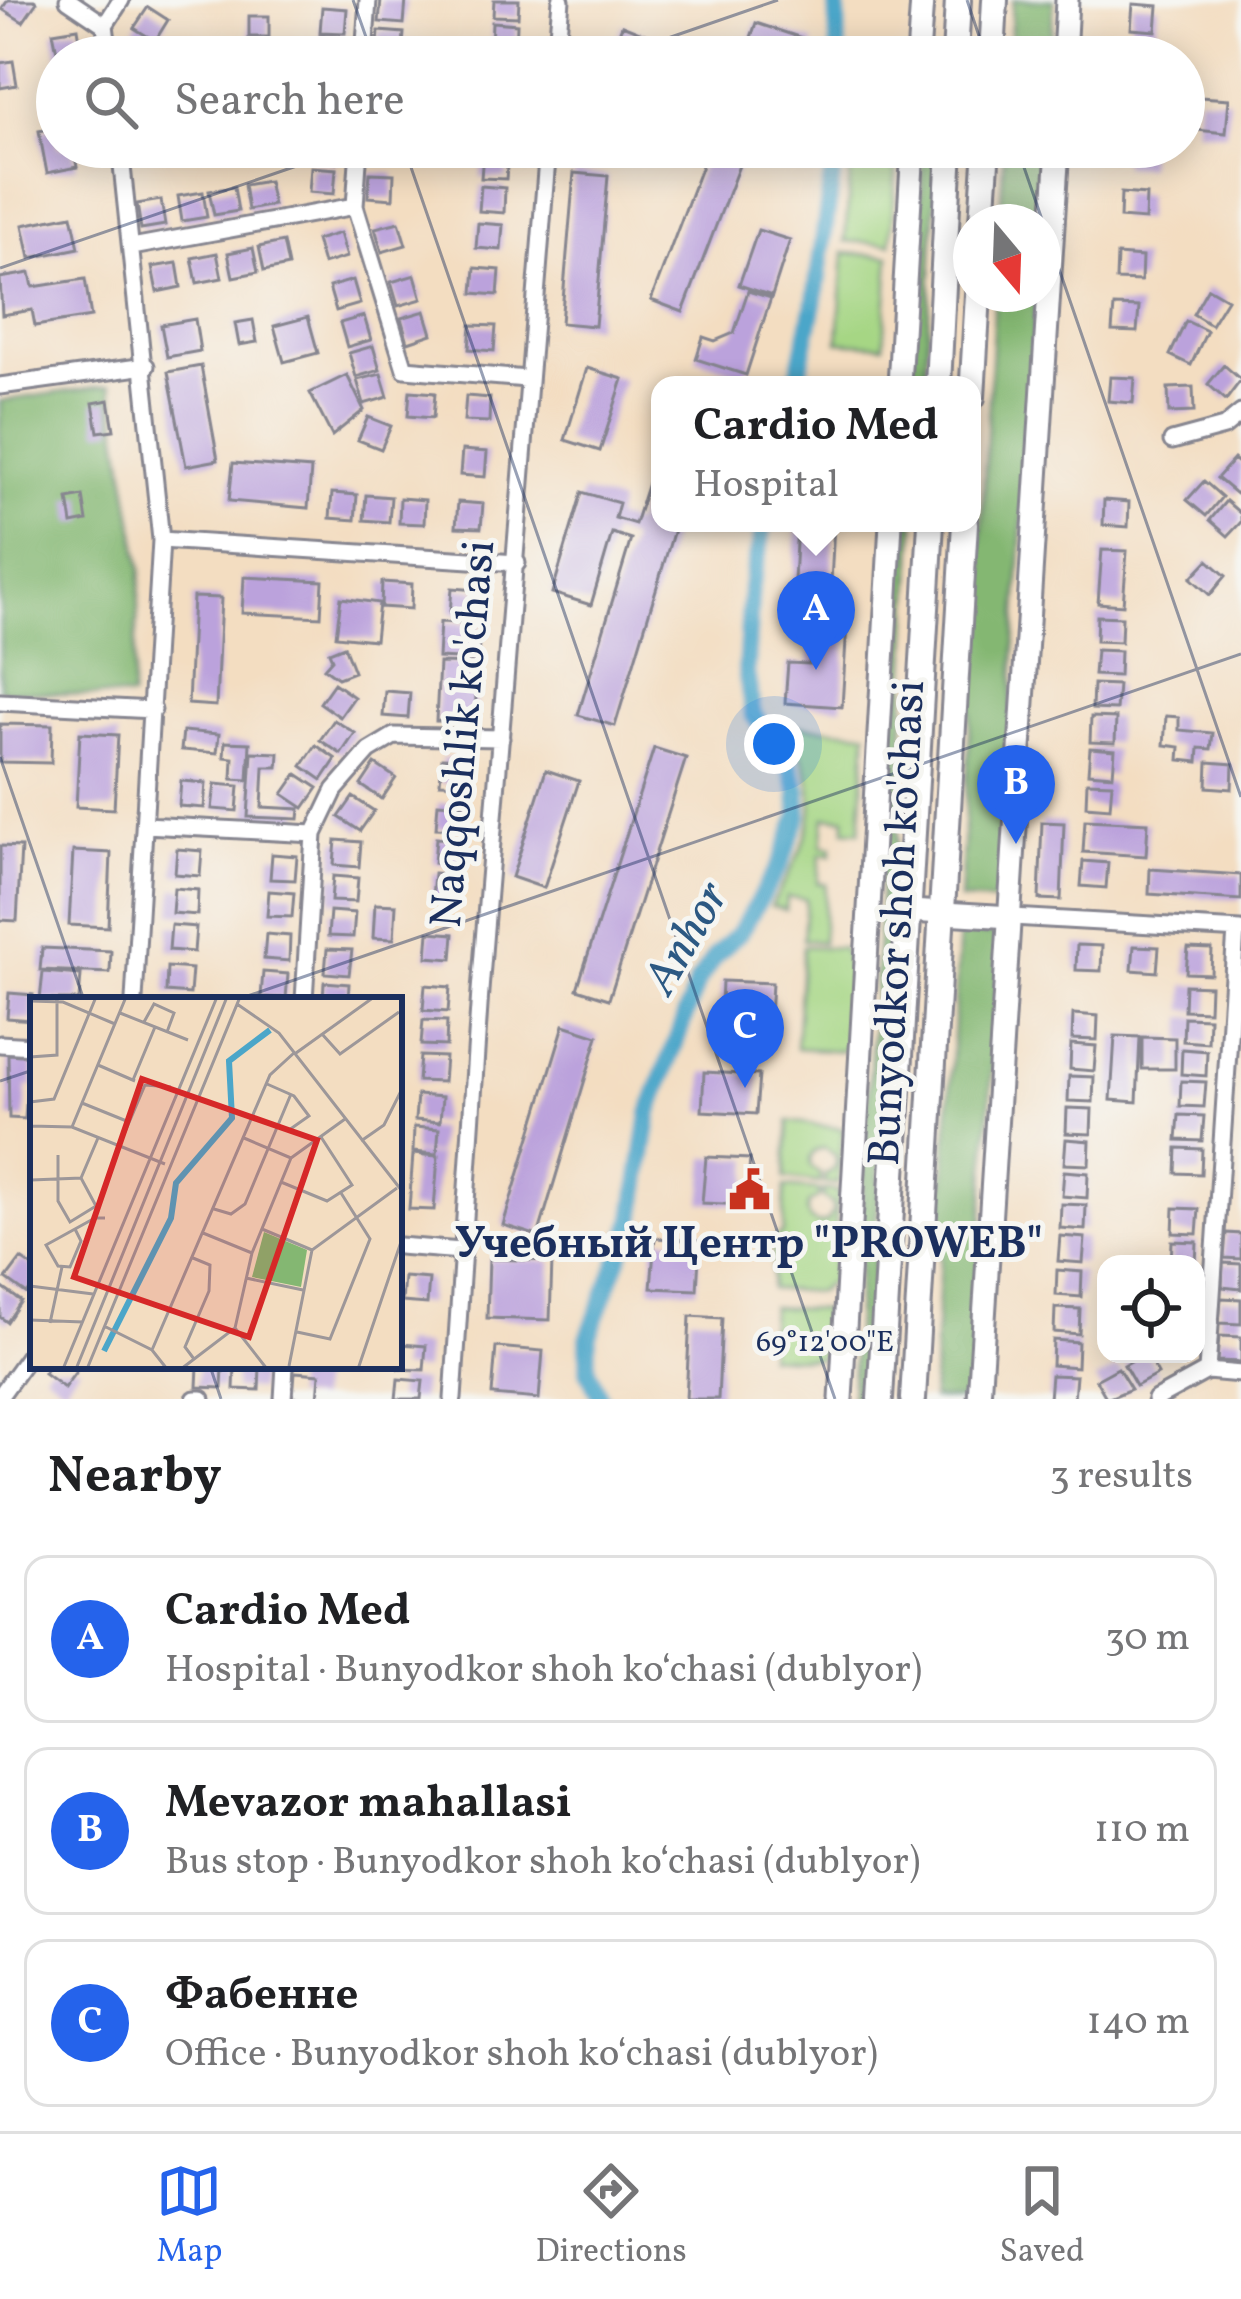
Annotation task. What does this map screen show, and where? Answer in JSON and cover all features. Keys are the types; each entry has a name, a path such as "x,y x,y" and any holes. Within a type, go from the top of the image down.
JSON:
{"main road":[{"path":"956,36 958,0"},
{"path":"993,36 995,0"},
{"path":"938,376 949,168"},
{"path":"983,204 986,168"},
{"path":"973,376 977,312"},
{"name":"Bunyodkor shoh ko'chasi","path":"878,1397 928,532"},
{"name":"Bunyodkor shoh ko'chasi","path":"913,1399 964,532"}],"street":[{"path":"68,0 104,25"},
{"path":"106,36 104,25 122,0"},
{"path":"365,36 368,0"},
{"path":"558,36 561,0"},
{"path":"919,36 922,0"},
{"path":"1065,36 1067,0"},
{"path":"123,168 161,540 134,997"},
{"path":"357,168 355,206 405,369 527,379"},
{"name":"Naqqoshlik ko'chasi","path":"453,1399 546,168"},
{"path":"900,376 912,168"},
{"path":"979,1399 1057,168"},
{"path":"132,247 355,206"},
{"path":"0,386 146,366"},
{"path":"1172,441 1224,427 1241,413"},
{"path":"841,1399 890,532"},
{"path":"161,540 517,563"},
{"path":"0,702 153,710"},
{"path":"304,997 314,834 335,790 381,742 394,736 501,738"},
{"path":"145,825 314,834"},
{"path":"909,911 1239,930 1233,1103 1207,1371"},
{"path":"0,1044 30,1046"},
{"path":"402,1246 461,1251"},
{"path":"0,1396 30,1354"},
{"path":"283,1399 285,1369"},
{"path":"1156,1399 1207,1371 1241,1374"}],"green space":[{"path":"1013,0 1054,0 1051,36 1010,36"},
{"path":"851,168 896,168 891,244 845,241"},
{"path":"923,168 937,168 925,376 911,376"},
{"path":"1003,168 1044,168 1041,204 1001,204"},
{"path":"844,253 890,256 884,345 838,342"},
{"path":"994,312 1035,312 1000,902 960,900"},
{"path":"111,385 141,569 131,698 0,690 0,401"},
{"path":"901,532 915,532 867,1393 851,1399"},
{"path":"787,725 867,732 860,831 845,830 845,818 825,817 822,846 832,847 831,855 821,854 818,883 826,884 822,942 803,940 806,899 787,897 786,910 771,906 806,837 811,817 809,776"},
{"path":"959,933 1000,935 972,1399 932,1399"},
{"path":"803,946 843,948 851,980 846,1051 796,1048"},
{"path":"789,1121 843,1129 838,1184 824,1183 836,1161 824,1148 810,1160 820,1183 785,1178"},
{"path":"785,1187 819,1190 819,1197 807,1210 819,1224 827,1222 833,1211 823,1190 838,1191 832,1280 818,1292 771,1289 774,1238 783,1233"},
{"path":"771,1307 823,1310 820,1359 768,1356"}],"building":[{"path":"8,0 37,2 23,22 2,9"},
{"path":"381,0 406,0 404,24 379,22"},
{"path":"494,0 519,0 518,17 493,16"},
{"path":"1133,4 1158,6 1156,31 1131,29"},
{"path":"148,7 168,20 158,36 134,28"},
{"path":"322,7 347,9 345,33 320,32"},
{"path":"249,16 269,16 269,36 249,36"},
{"path":"492,22 517,24 517,36 491,36"},
{"path":"756,23 796,36 751,36"},
{"path":"622,25 650,36 618,36"},
{"path":"78,28 79,36 54,36 53,32"},
{"path":"379,31 404,33 404,36 379,36"},
{"path":"13,61 17,85 0,88 0,63"},
{"path":"1205,97 1229,99 1226,133 1205,131"},
{"path":"311,168 336,169 334,194 309,192"},
{"path":"482,168 507,168 506,179 481,178"},
{"path":"701,168 738,168 683,312 651,300"},
{"path":"370,173 394,174 393,199 368,197"},
{"path":"574,173 608,176 595,326 561,323"},
{"path":"268,181 273,205 248,210 244,185"},
{"path":"481,186 505,188 504,213 479,211"},
{"path":"234,187 238,211 214,215 209,191"},
{"path":"203,192 207,217 182,221 178,196"},
{"path":"1121,193 1146,195 1145,220 1120,218"},
{"path":"161,200 165,225 141,229 137,204"},
{"path":"72,215 79,248 30,258 23,225"},
{"path":"399,222 406,245 382,252 375,228"},
{"path":"478,223 503,225 501,250 476,248"},
{"path":"758,230 790,240 772,296 739,285"},
{"path":"340,233 347,257 323,264 316,240"},
{"path":"283,242 288,266 264,271 259,247"},
{"path":"253,248 258,272 233,277 228,253"},
{"path":"217,253 222,278 197,283 192,258"},
{"path":"1117,255 1142,257 1141,281 1116,280"},
{"path":"177,263 181,287 157,292 152,267"},
{"path":"475,268 500,270 498,295 473,293"},
{"path":"30,273 33,287 85,279 91,317 35,326 32,310 2,315 0,278"},
{"path":"415,275 422,299 398,306 391,282"},
{"path":"353,280 360,304 336,311 329,287"},
{"path":"1208,288 1227,299 1211,325 1193,314"},
{"path":"748,291 771,298 746,375 696,359 703,337 715,341 734,333"},
{"path":"1114,306 1139,307 1137,332 1112,331"},
{"path":"425,311 432,334 408,342 401,318"},
{"path":"364,316 371,340 347,347 340,323"},
{"path":"308,317 318,353 284,362 274,326"},
{"path":"195,319 200,351 167,357 161,325"},
{"path":"253,320 257,342 239,345 235,323"},
{"path":"1186,321 1207,331 1191,365 1170,355"},
{"path":"471,325 496,326 494,351 469,349"},
{"path":"373,346 380,370 356,377 349,353"},
{"path":"1224,365 1241,380 1226,400 1208,384"},
{"path":"201,366 218,460 186,466 168,372"},
{"path":"587,368 623,379 600,451 565,440"},
{"path":"381,374 388,397 364,404 357,380"},
{"path":"347,375 364,410 332,436 310,393"},
{"path":"1110,377 1135,378 1133,403 1108,401"},
{"path":"1193,387 1194,412 1169,413 1168,388"},
{"path":"410,391 435,393 433,418 408,416"},
{"path":"466,396 490,398 489,422 464,421"},
{"path":"109,400 114,430 98,432 93,403"},
{"path":"368,417 391,426 381,449 358,440"},
{"path":"462,450 487,452 485,477 460,475"},
{"path":"1234,459 1241,465 1241,488 1236,494 1217,478"},
{"path":"233,463 311,469 308,508 229,501"},
{"path":"651,473 651,532 673,532 615,726 578,715 631,539 612,533 591,605 552,593 582,492 619,503 615,518 635,524"},
{"path":"1204,481 1222,497 1206,516 1187,500"},
{"path":"332,493 357,495 355,520 330,518"},
{"path":"366,495 391,497 389,522 364,520"},
{"path":"83,496 87,521 72,524 68,499"},
{"path":"400,498 425,500 424,524 399,523"},
{"path":"1104,500 1129,502 1128,527 1103,525"},
{"path":"1226,501 1241,514 1241,522 1228,536 1210,520"},
{"path":"458,502 483,504 481,528 456,527"},
{"path":"797,532 834,532 830,603 793,601"},
{"path":"1102,550 1127,551 1123,605 1098,603"},
{"path":"1208,560 1226,576 1210,595 1191,578"},
{"path":"244,577 323,581 321,617 242,613"},
{"path":"382,582 412,584 411,609 381,607"},
{"path":"452,588 477,590 475,614 450,613"},
{"path":"193,597 221,598 216,706 188,704"},
{"path":"341,598 379,603 375,640 336,636"},
{"path":"1097,616 1122,617 1121,642 1096,641"},
{"path":"440,622 480,624 478,660 438,658"},
{"path":"811,622 847,624 842,707 785,703 788,663 809,664"},
{"path":"344,646 354,672 338,678 324,668 332,659 329,652"},
{"path":"1096,650 1120,651 1119,676 1094,675"},
{"path":"439,663 477,664 475,722 436,721"},
{"path":"334,683 354,697 340,717 320,703"},
{"path":"1093,684 1118,685 1116,710 1092,709"},
{"path":"385,691 410,693 408,718 383,716"},
{"path":"1166,716 1179,717 1179,730 1213,733 1211,749 1199,748 1198,762 1179,760 1180,747 1164,745"},
{"path":"1091,717 1116,718 1115,743 1090,742"},
{"path":"334,720 355,733 341,754 320,740"},
{"path":"0,724 52,725 51,763 0,762"},
{"path":"183,731 219,734 217,753 181,750"},
{"path":"80,733 118,735 114,809 76,807"},
{"path":"225,742 250,743 248,780 232,779 233,758 224,757"},
{"path":"316,745 336,759 322,780 302,766"},
{"path":"654,748 686,758 609,999 577,989"},
{"path":"1090,748 1115,750 1113,775 1088,773"},
{"path":"252,752 279,753 278,767 264,767 262,807 300,809 299,819 248,817"},
{"path":"442,758 466,759 465,784 440,783"},
{"path":"1208,762 1233,764 1232,789 1207,787"},
{"path":"375,764 396,778 382,799 361,785"},
{"path":"546,770 579,781 544,888 512,877"},
{"path":"297,774 318,788 304,808 283,794"},
{"path":"181,781 206,783 204,808 179,806"},
{"path":"1087,782 1112,783 1110,808 1086,806"},
{"path":"215,784 239,786 237,811 212,809"},
{"path":"353,797 374,811 360,831 339,817"},
{"path":"438,803 463,805 461,829 436,828"},
{"path":"1085,820 1148,823 1146,856 1083,852"},
{"path":"1042,822 1064,823 1061,900 1039,899"},
{"path":"436,838 461,840 459,865 434,863"},
{"path":"336,840 361,842 359,867 334,865"},
{"path":"0,846 21,847 17,921 0,920"},
{"path":"177,849 202,851 200,876 175,874"},
{"path":"73,851 111,853 108,927 69,925"},
{"path":"272,854 297,856 295,880 270,879"},
{"path":"1083,861 1108,863 1106,888 1081,886"},
{"path":"1150,869 1241,875 1241,900 1149,894"},
{"path":"434,873 458,875 457,900 432,898"},
{"path":"333,876 358,878 356,902 331,901"},
{"path":"174,888 198,890 197,915 172,913"},
{"path":"269,891 294,893 292,917 267,916"},
{"path":"375,904 396,905 394,939 373,938"},
{"path":"330,911 355,913 353,937 328,936"},
{"path":"171,925 196,927 194,952 169,950"},
{"path":"429,932 454,934 452,959 427,957"},
{"path":"266,934 290,936 289,961 264,959"},
{"path":"1077,945 1102,946 1101,971 1076,970"},
{"path":"1134,946 1159,947 1157,972 1132,970"},
{"path":"42,948 111,951 110,973 40,970"},
{"path":"1188,948 1212,949 1211,974 1186,973"},
{"path":"327,949 352,950 349,975 325,973"},
{"path":"167,967 192,969 190,994 166,992"},
{"path":"43,972 81,975 79,997 40,997"},
{"path":"263,972 288,974 286,997 261,997"},
{"path":"722,981 772,983 769,1033 720,1030"},
{"path":"324,982 349,984 348,997 323,997"},
{"path":"425,985 450,987 448,1012 423,1010"},
{"path":"1185,985 1210,986 1209,1011 1184,1010"},
{"path":"9,993 33,995 30,1020 7,1018"},
{"path":"1073,1014 1098,1016 1097,1040 1072,1039"},
{"path":"1184,1017 1209,1018 1208,1043 1183,1041"},
{"path":"423,1020 447,1021 446,1046 421,1045"},
{"path":"564,1025 598,1036 538,1236 503,1225"},
{"path":"1115,1036 1140,1037 1137,1102 1111,1100"},
{"path":"1142,1037 1175,1038 1175,1069 1142,1069"},
{"path":"1071,1044 1096,1046 1094,1071 1070,1069"},
{"path":"1182,1049 1207,1051 1206,1076 1181,1074"},
{"path":"8,1054 30,1056 25,1119 9,1118"},
{"path":"420,1056 445,1057 443,1082 418,1081"},
{"path":"704,1072 759,1075 756,1114 702,1111"},
{"path":"1069,1076 1094,1077 1093,1102 1068,1101"},
{"path":"1181,1081 1206,1082 1204,1107 1180,1106"},
{"path":"417,1095 442,1097 440,1122 415,1120"},
{"path":"1067,1108 1092,1109 1091,1134 1066,1133"},
{"path":"1179,1115 1204,1116 1202,1141 1177,1140"},
{"path":"414,1127 439,1129 437,1154 413,1152"},
{"path":"1066,1139 1090,1141 1089,1165 1064,1164"},
{"path":"1177,1148 1202,1149 1201,1174 1176,1173"},
{"path":"413,1154 438,1156 434,1210 409,1209"},
{"path":"706,1157 750,1159 746,1205 702,1203"},
{"path":"1064,1171 1088,1173 1087,1198 1062,1196"},
{"path":"1061,1204 1086,1205 1085,1230 1060,1228"},
{"path":"1174,1208 1199,1209 1197,1234 1173,1233"},
{"path":"1226,1233 1241,1234 1241,1259 1224,1258"},
{"path":"1060,1236 1085,1238 1083,1263 1058,1261"},
{"path":"655,1238 700,1241 697,1290 651,1288"},
{"path":"1172,1241 1197,1242 1196,1255 1171,1255"},
{"path":"21,1259 30,1265 27,1294 6,1279"},
{"path":"489,1259 552,1261 550,1320 487,1318"},
{"path":"1223,1263 1241,1264 1241,1289 1222,1287"},
{"path":"1057,1270 1082,1272 1081,1297 1056,1295"},
{"path":"404,1277 429,1279 427,1304 402,1302"},
{"path":"0,1286 21,1301 7,1322 0,1317"},
{"path":"1221,1298 1241,1299 1241,1324 1219,1323"},
{"path":"1055,1308 1080,1309 1079,1334 1054,1332"},
{"path":"690,1316 722,1318 718,1399 686,1399"},
{"path":"1219,1336 1241,1337 1241,1362 1217,1361"},
{"path":"1053,1340 1078,1342 1077,1367 1052,1365"},
{"path":"402,1344 426,1346 424,1370 399,1369"},
{"path":"496,1347 543,1351 539,1399 492,1395"},
{"path":"1152,1363 1158,1374 1136,1386 1124,1365"},
{"path":"1118,1368 1131,1389 1107,1399 1096,1380"},
{"path":"47,1369 78,1369 64,1388 44,1373"},
{"path":"198,1369 223,1369 222,1388 197,1387"},
{"path":"235,1369 260,1369 259,1390 234,1389"},
{"path":"295,1372 320,1374 318,1399 293,1397"},
{"path":"1051,1375 1076,1376 1074,1399 1049,1399"},
{"path":"398,1379 423,1381 421,1399 396,1399"}],"waterway":[{"name":"Anhor","path":"837,0 838,36"},
{"name":"Anhor","path":"798,376 815,299 833,168"},
{"name":"Anhor","path":"601,1399 588,1371 588,1338 633,1222 650,1113 697,983 739,933 780,865 799,816 798,789 790,766 753,714 746,671 751,585 763,532"}],"place":[{"name":"Cardio Med","path":"816,670"},
{"name":"Mevazor mahallasi","path":"1016,844"},
{"name":"Фабенне","path":"745,1088"},
{"name":"Учебный Центр \"PROWEB\"","path":"749,1189"}]}
